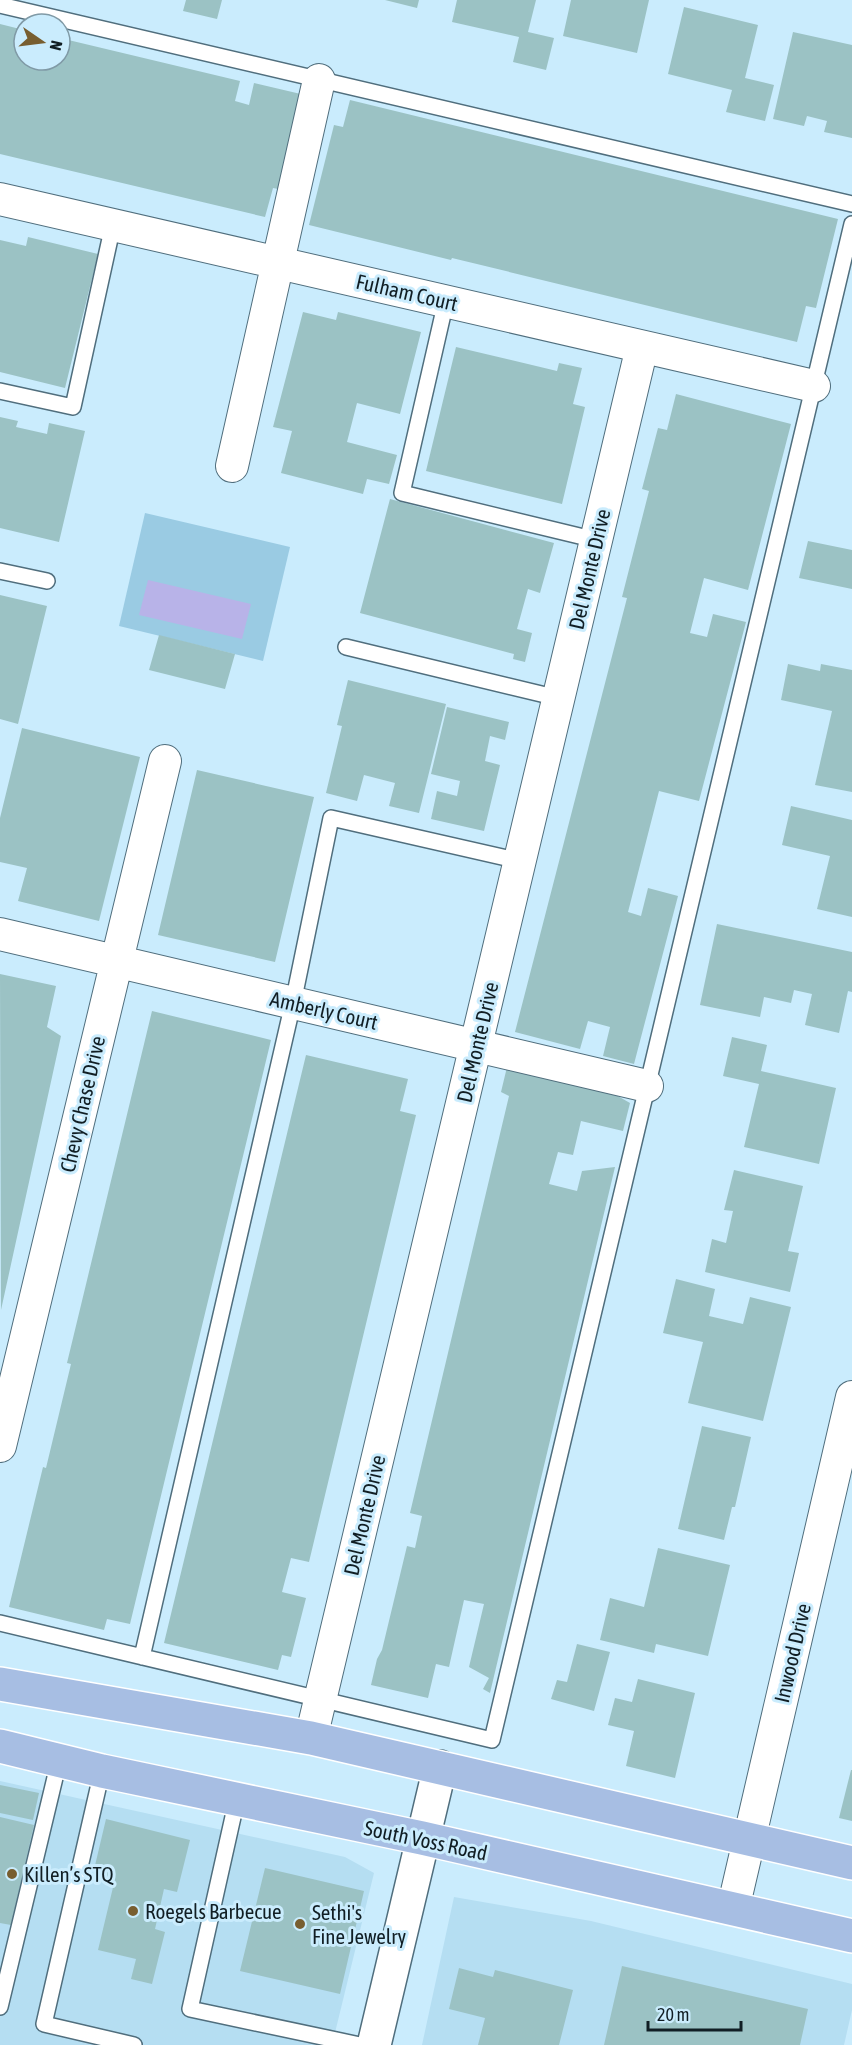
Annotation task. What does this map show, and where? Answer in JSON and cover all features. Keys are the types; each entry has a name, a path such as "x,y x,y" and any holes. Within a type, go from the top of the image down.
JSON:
{"main road":[{"path":"0,1684 311,1738 852,1863"},
{"name":"South Voss Road","path":"0,1746 102,1771 422,1838 852,1936"}],"street":[{"path":"232,466 319,80"},
{"name":"Fulham Court","path":"0,199 814,386"},
{"name":"Del Monte Drive","path":"311,1738 642,346"},
{"name":"Chevy Chase Drive","path":"0,1446 165,761"},
{"name":"Amberly Court","path":"0,934 647,1086"},
{"name":"Inwood Drive","path":"733,1909 852,1397"},
{"path":"374,2045 440,1767"}],"lane":[{"path":"0,5 852,204"},
{"path":"0,1623 492,1740 852,224"},
{"path":"0,391 74,407 113,225"},
{"path":"446,301 402,493 596,540"},
{"path":"0,571 47,581"},
{"path":"346,647 558,698"},
{"path":"142,1657 292,1003 331,818 520,861"},
{"path":"0,2007 59,1761"},
{"path":"102,1771 44,2024 134,2045"},
{"path":"237,1799 190,2009 360,2045"}],"shaded area":[{"path":"145,513 290,547 263,661 119,626"},
{"path":"148,580 251,604 242,639 139,615"},
{"path":"0,1781 345,1857 374,1873 332,2045 0,2045"},
{"path":"454,1897 591,1921 852,1984 852,2010 844,2045 422,2045"}],"building":[{"path":"186,0 222,0 217,19 183,11"},
{"path":"385,0 419,0 417,8"},
{"path":"457,0 536,0 528,32 554,38 546,70 513,62 519,37 452,22"},
{"path":"571,0 649,0 637,53 563,36"},
{"path":"684,7 758,25 745,78 774,85 765,121 726,112 732,90 668,74"},
{"path":"0,24 12,27 12,72 72,72 72,41 240,81 235,101 249,105 254,83 305,95 283,190 273,188 265,217 0,154"},
{"path":"793,32 852,45 852,138 824,132 827,121 807,116 804,126 773,119"},
{"path":"350,100 838,219 816,308 806,306 797,342 309,225 334,125 343,127"},
{"path":"28,237 98,254 65,388 0,372 0,240 26,246"},
{"path":"303,312 336,320 338,312 421,332 400,414 357,403 347,442 397,455 389,484 367,479 363,494 281,473 292,431 273,427"},
{"path":"456,347 557,371 559,363 582,368 573,404 585,407 562,504 426,471"},
{"path":"676,394 791,424 748,590 704,578 690,633 707,637 713,614 746,622 699,801 659,791 628,912 641,916 648,888 678,896 634,1064 603,1056 610,1027 588,1021 580,1049 515,1032 627,598 622,597 649,491 642,489 658,428 667,430"},
{"path":"0,417 18,421 16,427 47,434 49,423 85,431 59,542 0,528"},
{"path":"390,499 554,543 540,593 528,589 517,629 532,633 525,662 513,659 514,654 360,613"},
{"path":"808,541 852,550 852,589 799,578"},
{"path":"0,595 47,606 18,724 0,719"},
{"path":"159,635 235,654 225,689 149,670"},
{"path":"788,664 820,671 821,664 852,670 852,792 815,785 832,711 781,700"},
{"path":"348,680 446,704 419,813 389,806 395,783 364,775 357,801 326,793 342,726 337,725"},
{"path":"447,707 509,722 505,740 490,736 485,761 500,765 484,831 431,819 437,791 457,796 460,781 431,774"},
{"path":"22,728 140,757 99,921 18,901 27,868 0,862 0,818"},
{"path":"197,770 314,797 275,962 158,935"},
{"path":"791,806 852,820 852,917 817,909 830,856 782,845"},
{"path":"717,924 852,952 852,992 848,991 839,1033 805,1025 812,994 794,990 791,1003 764,997 760,1017 700,1005"},
{"path":"0,974 56,986 47,1027 61,1036 1,1310"},
{"path":"152,1011 271,1040 130,1624 107,1619 104,1630 9,1607 71,1364 67,1363"},
{"path":"732,1037 767,1045 761,1071 836,1088 819,1164 744,1147 759,1084 723,1076"},
{"path":"306,1055 408,1079 400,1111 416,1115 309,1562 291,1558 282,1592 306,1598 291,1657 282,1655 278,1670 164,1643"},
{"path":"507,1067 609,1091 630,1103 623,1131 581,1121 573,1155 558,1152 549,1184 577,1191 582,1171 615,1167 490,1693 483,1689 489,1678 469,1667 484,1604 464,1600 449,1667 436,1664 428,1698 371,1685 377,1659 382,1650 407,1546 415,1548 422,1516 410,1513 509,1096 501,1092"},
{"path":"734,1170 803,1186 788,1251 799,1253 790,1292 705,1272 712,1239 726,1243 733,1211 724,1210"},
{"path":"676,1279 715,1289 709,1316 743,1324 750,1297 791,1307 763,1421 688,1403 703,1342 663,1333"},
{"path":"702,1426 751,1437 735,1507 732,1507 724,1540 678,1529"},
{"path":"658,1548 730,1565 708,1656 656,1644 654,1653 600,1640 610,1598 644,1607"},
{"path":"577,1644 610,1652 594,1711 551,1699 557,1680 567,1682"},
{"path":"638,1679 695,1693 675,1778 626,1766 634,1731 608,1725 615,1698 632,1702"},
{"path":"852,1770 852,1821 839,1818"},
{"path":"0,1785 39,1793 33,1820 0,1813"},
{"name":"Killen’s STQ","path":"0,1817 34,1825 11,1925 0,1923"},
{"name":"Roegels Barbecue","path":"106,1819 190,1840 177,1892 164,1889 155,1929 165,1932 152,1984 131,1979 136,1959 98,1950 115,1879 93,1874"},
{"path":"265,1868 364,1891 340,1994 240,1971"},
{"path":"622,1966 808,2009 800,2045 604,2045"},
{"path":"459,1968 493,1977 495,1970 573,1990 559,2045 478,2045 485,2018 449,2009"}],"place":[{"name":"Killen’s STQ","path":"12,1874"},
{"name":"Roegels Barbecue","path":"133,1911"},
{"name":"Sethi's Fine Jewelry","path":"300,1924"}]}
